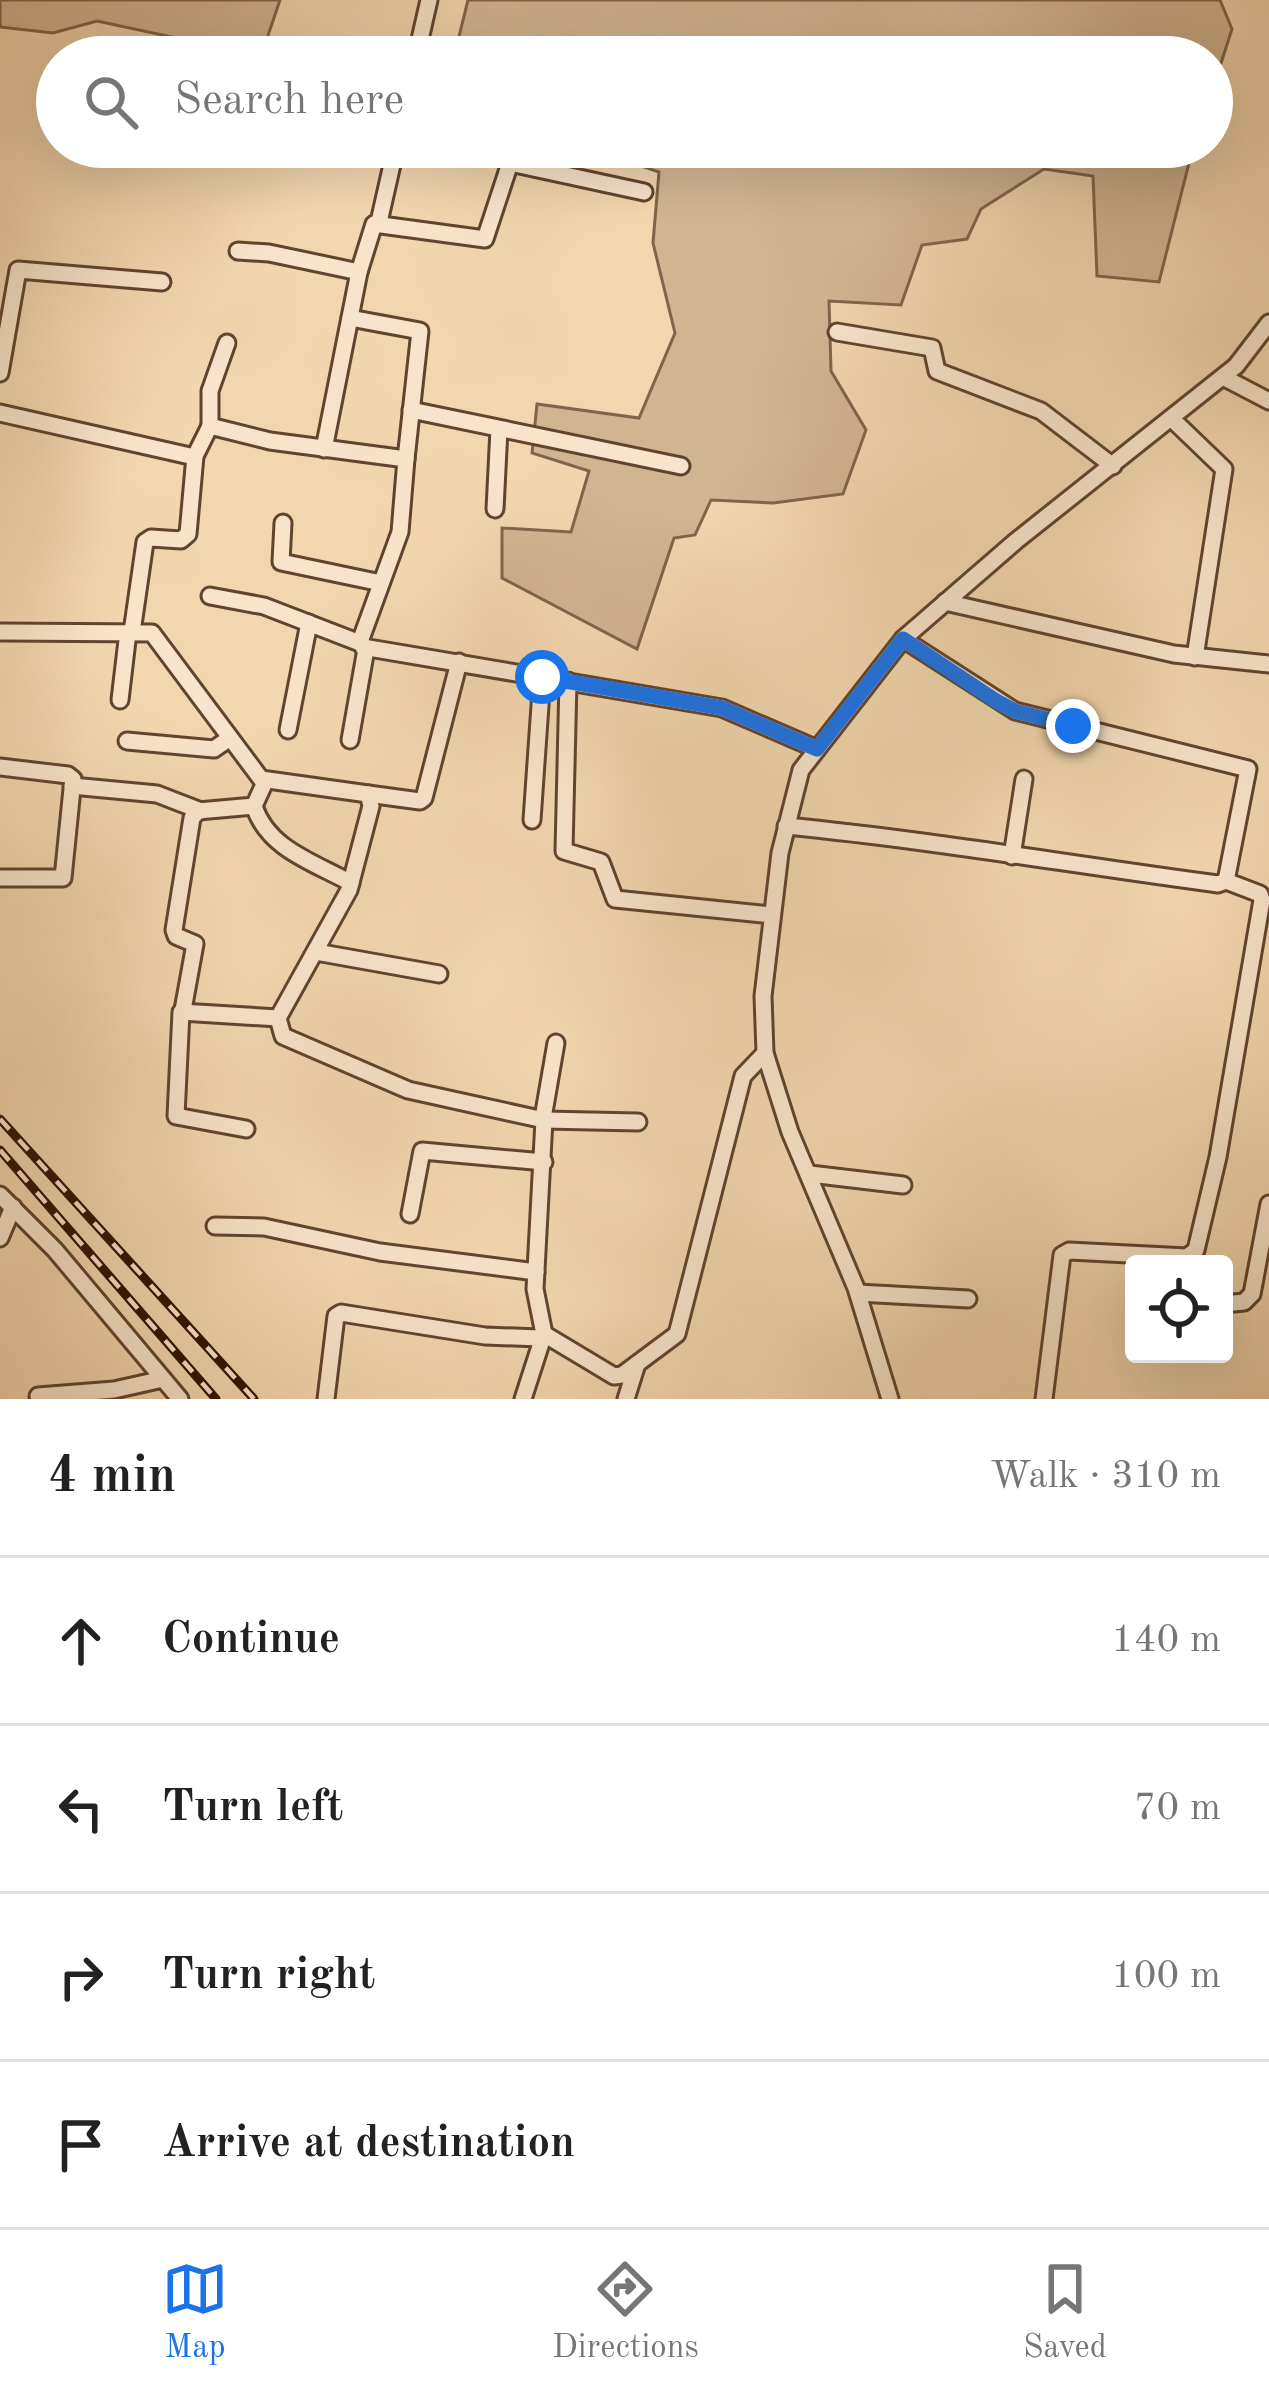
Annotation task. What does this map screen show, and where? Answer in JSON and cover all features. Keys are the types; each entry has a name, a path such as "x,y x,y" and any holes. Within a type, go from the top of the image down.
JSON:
{"street":[{"path":"421,36 429,0"},
{"path":"379,222 391,168"},
{"path":"324,448 370,227 379,222 485,239 508,168"},
{"path":"533,168 644,192"},
{"path":"238,251 359,272"},
{"path":"0,373 18,270 162,282"},
{"path":"350,318 419,331 400,532 363,646 350,740"},
{"path":"890,1399 858,1293 790,1132 765,1053 763,996 772,915 786,826 801,770 903,639 1222,377 1269,323"},
{"path":"837,332 932,348 937,370 1041,411 1113,466"},
{"path":"120,700 145,542 151,538 181,540 188,534 195,456 210,426 210,391 227,343"},
{"path":"1222,377 1269,401"},
{"path":"411,410 681,466"},
{"path":"4,413 195,456"},
{"path":"1172,419 1224,469 1195,657"},
{"path":"210,426 270,441 406,460"},
{"path":"495,509 499,428"},
{"path":"283,523 280,562 381,584"},
{"path":"210,596 264,606 363,646 722,708 817,749"},
{"path":"945,602 1195,657 1269,664"},
{"path":"288,730 309,623"},
{"path":"0,632 130,632 158,637 265,782 420,801 459,662"},
{"path":"903,639 1015,711 1267,777"},
{"path":"532,820 542,677"},
{"path":"568,681 564,851 601,862 615,899 772,915"},
{"path":"127,741 214,749 230,738"},
{"path":"0,767 73,779 63,878 0,878"},
{"path":"1226,881 1249,773"},
{"path":"1012,856 1024,779"},
{"path":"265,782 254,806 272,839 351,883"},
{"path":"72,787 157,794 202,811 254,806"},
{"path":"368,794 371,806 351,883 278,1018 284,1039 386,1082 543,1119 638,1122"},
{"path":"202,811 191,818 174,930 176,936 195,944 183,1010 176,1116 246,1129"},
{"path":"786,826 1218,884 1226,881 1265,895 1219,1157 1193,1255"},
{"path":"316,952 440,974"},
{"path":"183,1010 278,1018"},
{"path":"524,1399 542,1336 536,1272 543,1119 556,1043"},
{"path":"326,1399 335,1316 341,1312 485,1336 542,1336 614,1376 676,1334 743,1076 765,1053"},
{"path":"410,1214 422,1151 544,1162"},
{"path":"810,1174 903,1185"},
{"path":"0,1195 55,1250 180,1399"},
{"path":"1233,1303 1244,1302 1252,1294 1269,1204"},
{"path":"0,1238 13,1208"},
{"path":"215,1226 264,1227 380,1252 536,1272"},
{"path":"1044,1399 1065,1252 1125,1255"},
{"path":"858,1293 968,1299"},
{"path":"626,1399 637,1364"},
{"path":"38,1396 114,1390 163,1379"}],"shaded area":[{"path":"0,0 280,0 268,36 167,36 97,21 53,33 0,27"},
{"path":"468,0 1220,0 1232,29 1230,36 459,36"},
{"path":"647,168 1188,168 1159,282 1097,276 1093,176 1044,169 981,209 967,239 922,245 901,305 829,301 831,371 866,430 843,494 773,503 711,500 695,535 674,538 637,649 502,578 502,528 571,532 589,471 532,453 537,404 639,418 675,333 653,243 659,172"}],"railway":[{"path":"0,1119 254,1399"},
{"path":"0,1150 216,1399"}],"route":[{"path":"542,677 722,708 817,749 903,639 1015,711 1073,726"}]}
